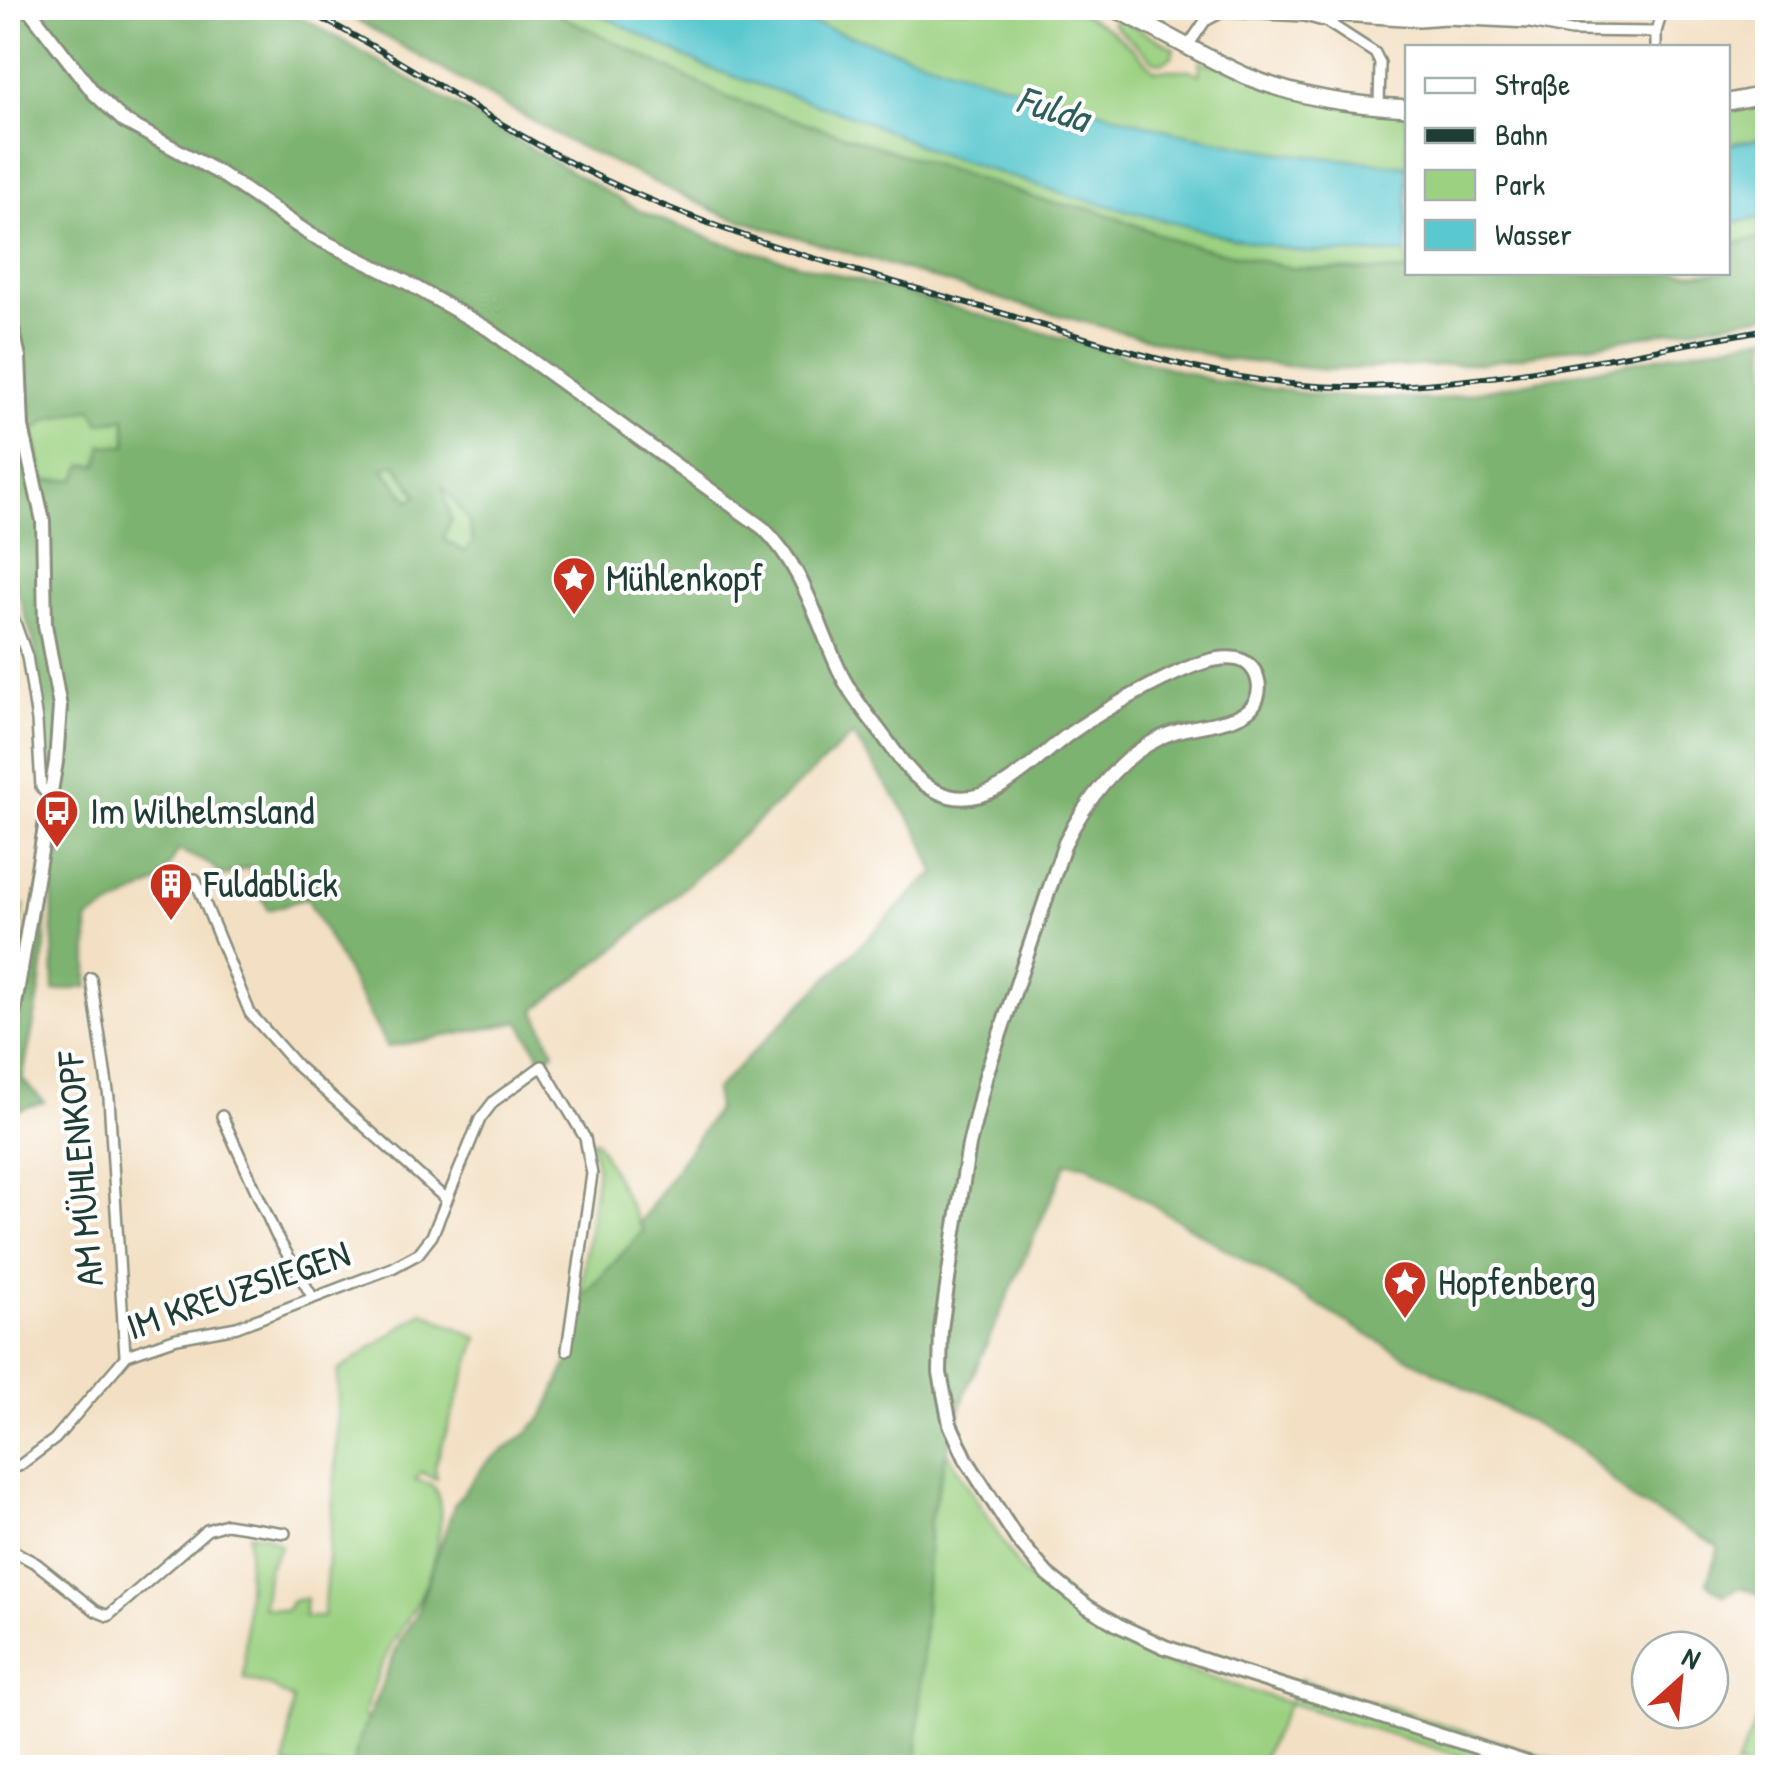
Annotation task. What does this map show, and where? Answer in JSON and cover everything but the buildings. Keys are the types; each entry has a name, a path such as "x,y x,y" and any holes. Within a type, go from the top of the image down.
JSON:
{"main road":[{"path":"1114,8 1249,77 1290,91 1405,108"},
{"path":"1730,102 1768,94"}],"street":[{"path":"28,8 94,93 124,120 221,174 312,235 488,329 763,528 794,568 858,704 914,776 933,790 969,798 1000,787 1073,731 1166,678 1197,666 1233,659 1256,671 1258,697 1250,709 1228,720 1170,734 1140,750 1124,762 1084,808 1065,843 986,1075 969,1145 941,1329 943,1401 967,1461 1017,1539 1047,1574 1088,1607 1165,1647 1543,1768"},
{"path":"1415,8 1415,21"},
{"path":"1550,26 1552,8"},
{"path":"1656,45 1663,8"},
{"path":"1188,46 1205,21 1222,12 1305,16 1326,22 1375,53 1380,63 1379,106"},
{"path":"1326,22 1340,16 1446,19 1571,31 1656,32"},
{"path":"8,310 19,357 22,428 43,520 45,625 60,707 50,799 8,1046"},
{"path":"8,602 27,656 41,787 50,799"},
{"path":"195,878 250,1013 297,1066 447,1200"},
{"name":"AM MÜHLENKOPF","path":"92,978 109,1098 126,1356"},
{"name":"IM KREUZSIEGEN","path":"8,1467 19,1466 54,1439 126,1356 177,1338 237,1327 392,1268 418,1254 432,1236 480,1119 494,1101 542,1066 585,1138 592,1174 567,1350"},
{"path":"222,1116 259,1201 313,1298"},
{"path":"8,1548 37,1564 96,1611 108,1616 207,1530 226,1524 285,1533"}],"green space":[{"path":"8,8 278,8 312,23 642,212 717,241 1216,381 1325,396 1435,400 1767,336 1767,1598 1741,1587 1724,1595 1707,1583 1719,1547 1634,1501 1579,1448 1386,1346 1085,1164 1067,1162 966,1391 930,1520 916,1767 352,1767 359,1740 402,1636 416,1616 455,1503 487,1462 525,1435 544,1415 567,1364 580,1300 643,1231 639,1223 717,1109 715,1090 928,878 936,875 919,832 853,735 620,945 535,1010 554,1052 543,1061 520,1022 387,1047 307,898 268,910 249,867 223,876 211,865 179,850 159,882 88,919 88,987 54,991 52,886 45,874 58,801 46,762 33,640 8,561","holes":["92,409 100,423 125,418 127,446 102,445 98,465 83,465 76,479 44,481 33,431 49,419","395,463 418,495 410,501 383,469","442,485 468,520 473,542 465,552 443,539 451,520"]},
{"path":"336,8 545,8 729,98 1045,201 1097,210 1178,242 1292,268 1405,272 1405,275 1730,275 1730,244 1767,238 1767,315 1483,363 1326,370 1223,359 1014,303 724,215 569,142"},
{"path":"545,8 587,8 706,67 861,119 934,152 1068,195 1303,252 1405,254 1405,272 1292,268 1178,242 1097,210 1045,201 729,98"},
{"path":"765,8 1064,8 1103,25 1155,70 1190,70 1199,75 1200,61 1405,113 1405,166 1325,159 1162,129 922,60"},
{"path":"1116,17 1174,48 1172,57 1161,63 1154,61 1112,23"},
{"path":"1767,101 1767,138 1730,144 1730,108"},
{"path":"1767,217 1767,238 1730,244 1730,223"},
{"path":"92,409 116,421 125,417 127,447 77,480 44,481 33,431 49,419"},
{"path":"394,463 418,496 410,502 383,468"},
{"path":"441,482 468,519 474,542 465,552 443,539"},
{"path":"38,892 45,898 45,944 22,1079 44,1102 8,1113 8,1068 25,989"},
{"path":"8,898 24,906 16,970 8,967"},
{"path":"596,1140 643,1231 580,1300 597,1169 591,1141"},
{"path":"423,1312 478,1338 435,1466 437,1479 421,1472 415,1480 431,1484 440,1509 428,1577 378,1674 363,1716 367,1719 352,1767 285,1767 293,1700 272,1687 244,1679 249,1534 264,1535 281,1545 268,1568 263,1607 286,1611 292,1601 306,1598 304,1617 323,1617 336,1467 338,1371"},
{"path":"947,1452 1022,1573 1076,1617 1150,1658 1288,1703 1300,1679 1578,1767 1495,1767 1289,1703 1258,1767 916,1768 930,1520"},
{"path":"1767,1699 1767,1767 1735,1767"}],"water":[{"name":"Fulda","path":"587,8 765,8 950,68 1170,131 1281,153 1405,166 1405,254 1303,252 1231,238 1068,195 934,152 861,119 706,67"},
{"path":"1767,138 1767,217 1730,223 1730,144"}],"railway":[{"path":"301,8 566,160 697,219 838,266 1205,370 1297,385 1397,386 1557,367 1768,329"}],"place":[{"name":"Mühlenkopf","path":"574,616"},
{"name":"Im Wilhelmsland","path":"57,849"},
{"name":"Fuldablick","path":"171,922"},
{"name":"Hopfenberg","path":"1405,1320"}]}
